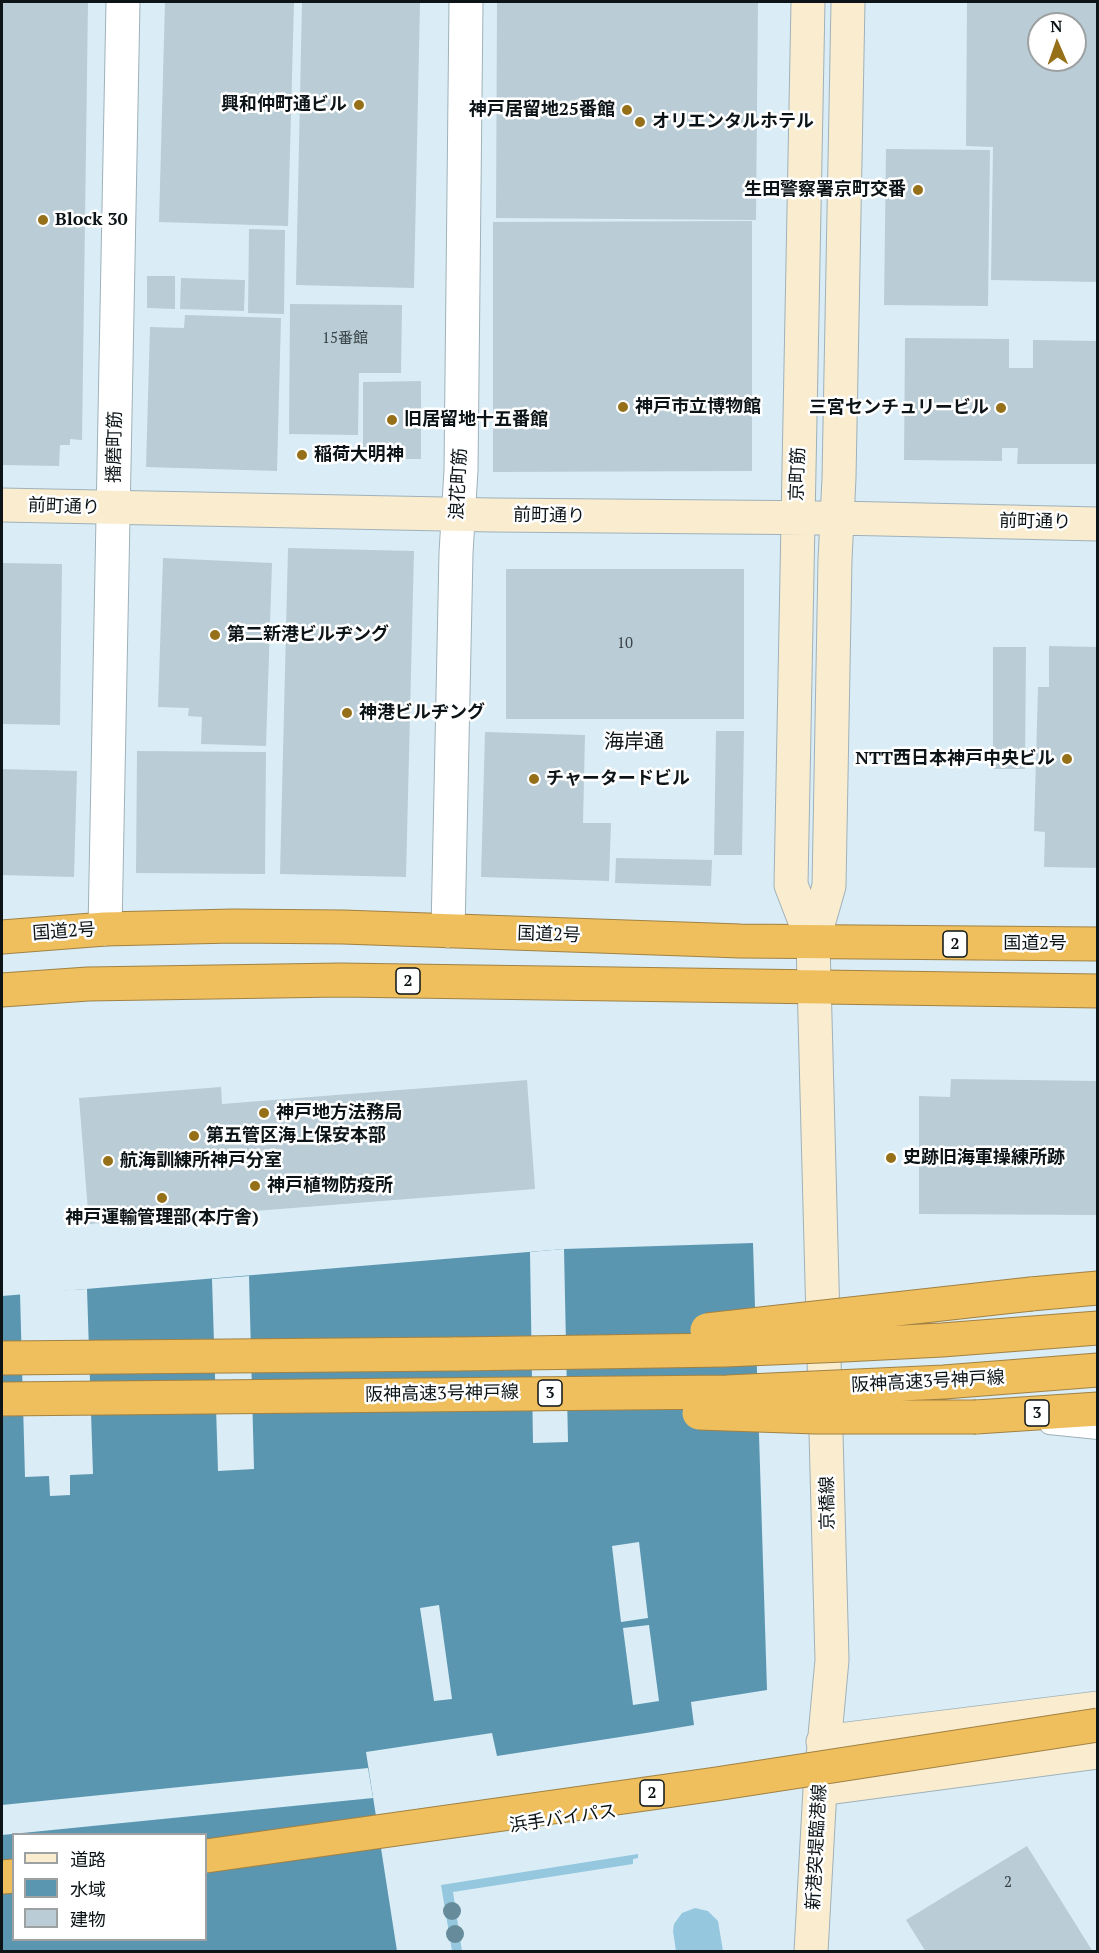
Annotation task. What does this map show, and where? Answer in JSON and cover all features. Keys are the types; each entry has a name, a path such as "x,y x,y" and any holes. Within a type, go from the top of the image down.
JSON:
{"highway":[{"name":"国道2号","path":"2,937 105,929 255,926 813,942 1098,944"},
{"name":"2","path":"2,990 88,984 234,980 1098,991"},
{"path":"457,1354 710,1330 1098,1288"},
{"path":"2,1358 457,1354 779,1348 953,1340 1098,1328"},
{"name":"阪神高速3号神戸線","path":"2,1398 727,1392 944,1382 1098,1370"},
{"name":"3","path":"456,1393 699,1413 816,1417 976,1417 1098,1409"},
{"name":"浜手バイパス","path":"207,1856 716,1784 1098,1725"},
{"name":"浜手バイパス","path":"207,1869 718,1797 1098,1737"}],"street":[{"name":"播磨町筋","path":"105,929 123,2"},
{"name":"浪花町筋","path":"448,931 457,514 460,470 466,2"},
{"name":"京町筋","path":"808,2 796,518 791,885 813,942"},
{"name":"京町筋","path":"815,988 813,942 829,886 848,2"},
{"name":"前町通り","path":"2,505 1098,524"},
{"name":"京橋線","path":"815,988 832,1660 823,1742"},
{"path":"823,1742 1098,1708"},
{"name":"新港突堤臨港線","path":"811,1952 823,1742"},
{"path":"820,1789 1098,1752"}],"lane":[{"path":"976,1417 1098,1430"}],"shaded area":[{"path":"638,1854 638,1858 633,1859 633,1864 453,1892 462,1951 452,1951 441,1885"},
{"path":"695,1908 708,1911 718,1921 723,1951 676,1951 674,1924 682,1913"}],"water":[{"path":"753,1243 767,1690 691,1702 694,1725 646,1733 497,1756 492,1733 366,1752 397,1951 2,1951 2,1296 564,1249"}],"pier":[{"path":"564,1249 568,1442 533,1443 530,1252"},
{"path":"249,1276 254,1469 218,1471 212,1279"},
{"path":"87,1289 93,1474 70,1475 70,1495 50,1496 49,1476 25,1477 20,1293"},
{"path":"639,1542 648,1618 621,1622 612,1546"},
{"path":"439,1605 452,1699 434,1701 420,1608"},
{"path":"649,1625 659,1701 633,1705 623,1628"},
{"path":"368,1768 373,1798 2,1835 2,1805"}],"building":[{"name":"Block 30","path":"2,2 88,2 82,440 70,439 70,445 60,445 59,466 2,465"},
{"path":"165,2 294,2 288,226 159,222"},
{"name":"興和仲町通ビル","path":"302,2 420,2 414,288 296,285"},
{"name":"神戸居留地25番館","path":"497,2 758,2 756,220 496,218"},
{"path":"967,2 1098,2 1098,282 991,280 993,147 966,146"},
{"path":"886,149 990,150 988,306 884,305"},
{"name":"神戸市立博物館","path":"752,221 752,471 493,472 493,222"},
{"path":"249,229 285,230 284,314 248,313"},
{"path":"147,276 175,276 175,309 147,308"},
{"path":"181,278 245,280 244,311 180,309"},
{"path":"290,304 402,305 401,373 359,373 358,435 289,434"},
{"path":"185,315 281,318 277,471 146,467 150,327 184,328"},
{"name":"三宮センチュリービル","path":"905,338 1009,339 1009,368 1033,368 1033,340 1098,341 1098,464 1017,464 1018,448 1002,448 1002,461 904,460"},
{"name":"旧居留地十五番館","path":"421,381 421,459 363,459 363,382"},
{"name":"神港ビルヂング","path":"288,548 414,551 406,877 280,874"},
{"name":"第二新港ビルヂング","path":"163,558 272,563 266,746 201,744 202,717 188,716 189,708 158,707"},
{"path":"2,563 62,564 60,725 2,724"},
{"path":"506,569 744,569 744,719 506,719"},
{"name":"NTT西日本神戸中央ビル","path":"1049,646 1098,647 1098,868 1044,867 1045,832 1034,831 1038,687 1049,687"},
{"path":"993,647 1026,647 1025,769 993,769"},
{"path":"716,731 744,731 742,855 714,855"},
{"name":"チャータードビル","path":"485,732 585,735 583,823 611,823 609,881 481,877"},
{"path":"137,751 266,752 265,874 136,873"},
{"path":"2,769 77,771 74,877 2,875"},
{"path":"616,858 712,860 711,886 615,883"},
{"path":"951,1079 1098,1081 1098,1215 919,1214 919,1096 950,1097"},
{"path":"527,1080 535,1189 89,1224 79,1098 221,1087 222,1104"},
{"path":"1027,1846 1093,1952 926,1952 906,1920"}],"place":[{"name":"興和仲町通ビル","path":"359,105"},
{"name":"神戸居留地25番館","path":"627,110"},
{"name":"オリエンタルホテル","path":"640,122"},
{"name":"生田警察署京町交番","path":"918,190"},
{"name":"Block 30","path":"43,220"},
{"name":"神戸市立博物館","path":"623,407"},
{"name":"三宮センチュリービル","path":"1001,408"},
{"name":"旧居留地十五番館","path":"392,420"},
{"name":"稲荷大明神","path":"302,455"},
{"name":"第二新港ビルヂング","path":"215,635"},
{"name":"神港ビルヂング","path":"347,713"},
{"name":"NTT西日本神戸中央ビル","path":"1067,759"},
{"name":"チャータードビル","path":"534,779"},
{"name":"神戸地方法務局","path":"264,1113"},
{"name":"第五管区海上保安本部","path":"194,1136"},
{"name":"史跡旧海軍操練所跡","path":"891,1158"},
{"name":"航海訓練所神戸分室","path":"108,1161"},
{"name":"神戸植物防疫所","path":"255,1186"},
{"name":"神戸運輸管理部(本庁舎)","path":"162,1198"}],"district":[{"name":"海岸通","path":"634,742"}]}
